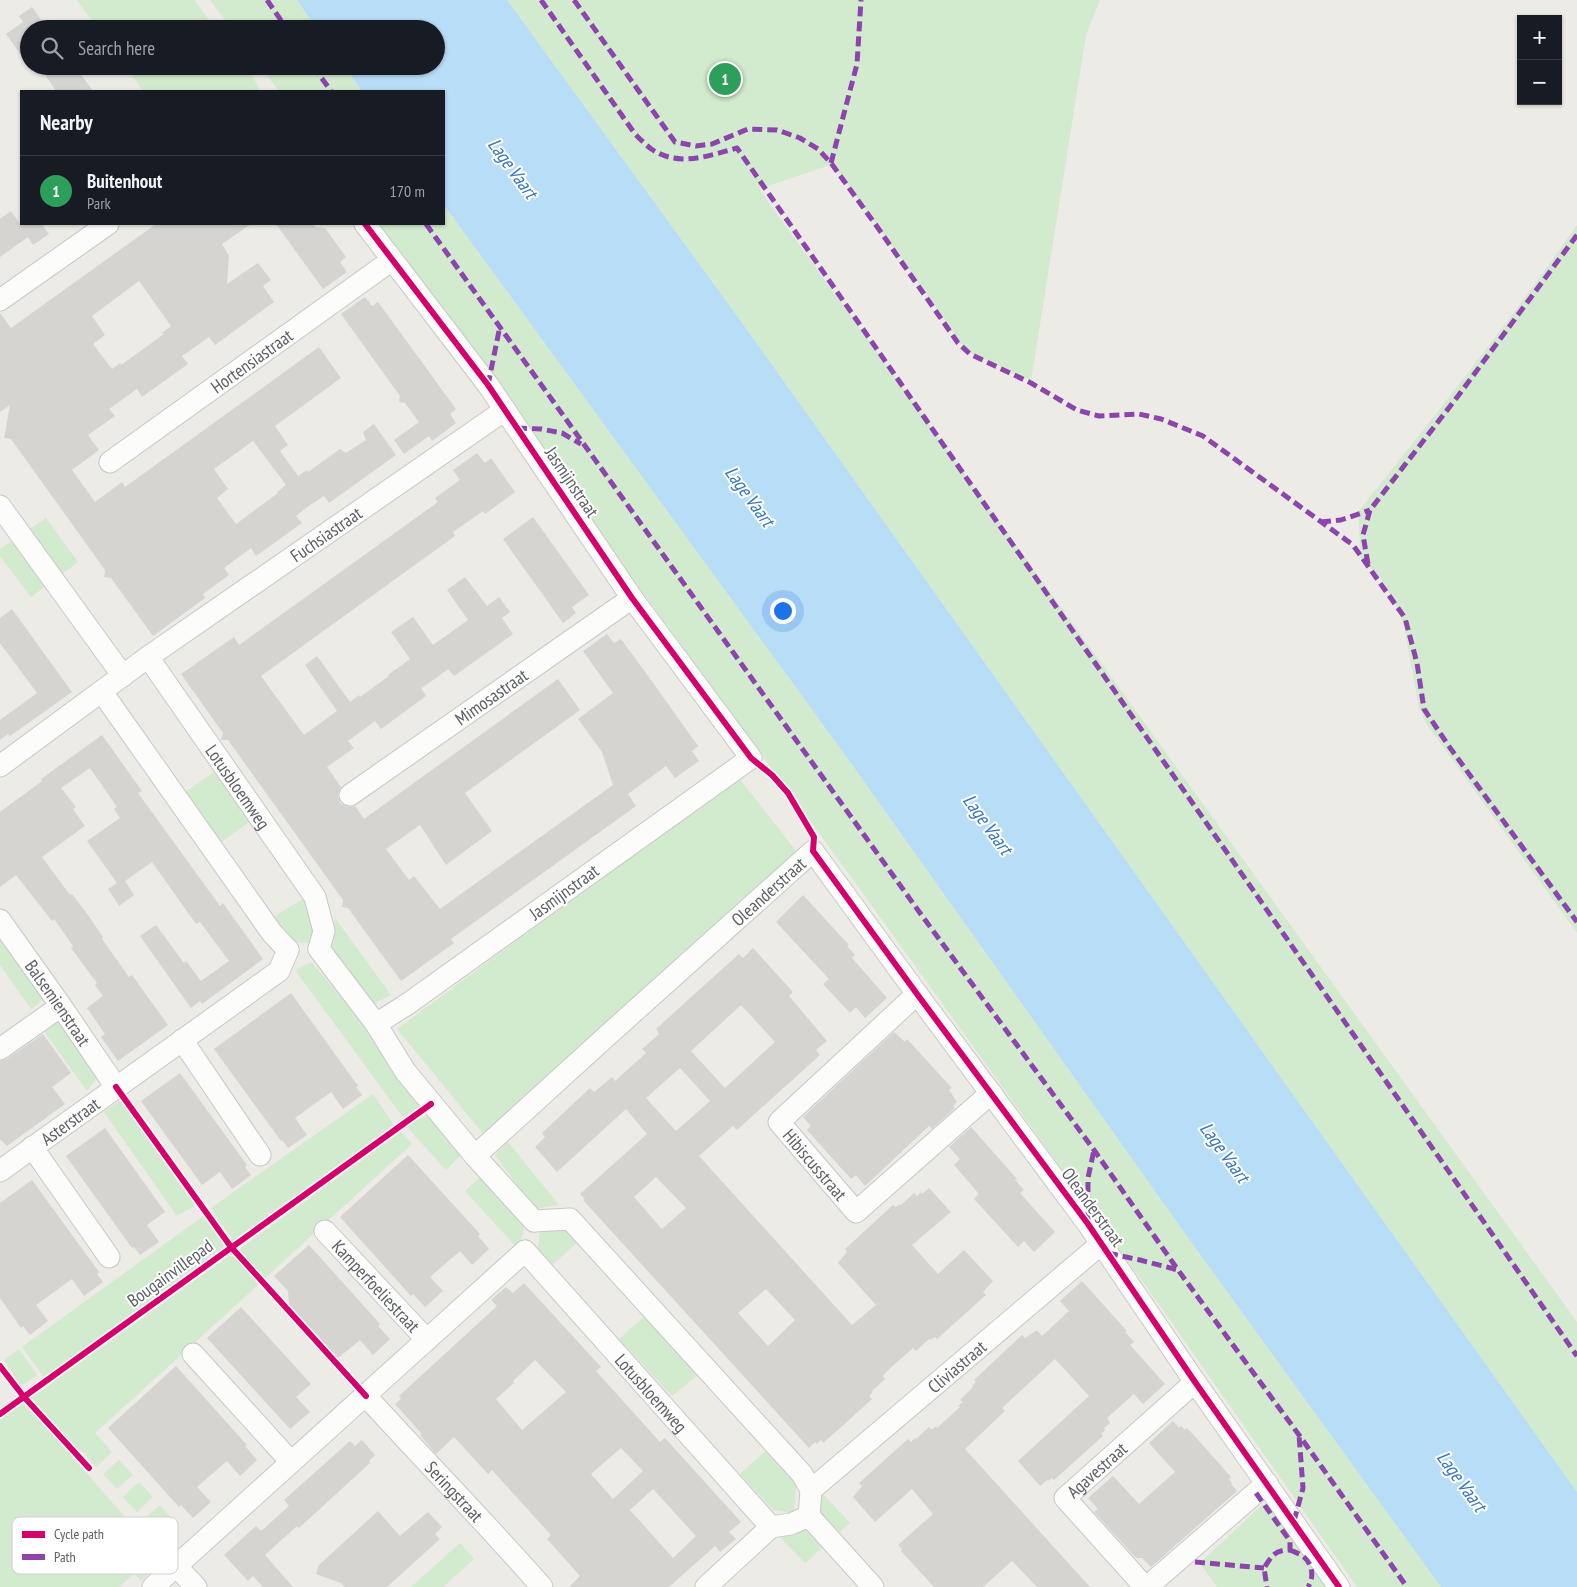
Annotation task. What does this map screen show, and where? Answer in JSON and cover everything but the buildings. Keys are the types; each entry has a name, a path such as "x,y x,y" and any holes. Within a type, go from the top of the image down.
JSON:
{"street":[{"path":"0,300 107,225"},
{"name":"Jasmijnstraat","path":"366,225 488,385 632,598 751,758 409,1003 376,1024"},
{"name":"Hortensiastraat","path":"110,462 392,260"},
{"name":"Fuchsiastraat","path":"148,658 504,410"},
{"path":"0,506 123,676"},
{"name":"Mimosastraat","path":"350,795 632,598"},
{"path":"0,766 148,658"},
{"name":"Lotusbloemweg","path":"148,658 315,897 324,931 319,949"},
{"path":"102,692 272,933 288,950 319,949 376,1024 405,1070 475,1156 534,1221"},
{"name":"Oleanderstraat","path":"475,1156 813,851 1102,1243 1195,1382 1339,1587"},
{"name":"Balsemienstraat","path":"0,920 116,1087"},
{"name":"Asterstraat","path":"0,1171 279,970 288,950"},
{"name":"Hibiscusstraat","path":"917,994 779,1122 856,1212 991,1093"},
{"path":"0,1049 61,1006"},
{"path":"182,1040 260,1155"},
{"name":"Asterstraat","path":"32,1147 110,1256"},
{"path":"534,1221 570,1219 802,1474 811,1490 810,1516 873,1587"},
{"path":"526,1251 534,1221"},
{"name":"Kamperfoeliestraat","path":"325,1231 427,1340"},
{"name":"Cliviastraat","path":"811,1490 1102,1243"},
{"name":"Lotusbloemweg","path":"526,1251 771,1527"},
{"name":"Kamperfoeliestraat","path":"178,1564 526,1251"},
{"path":"193,1354 291,1462"},
{"name":"Agavestraat","path":"1195,1382 1065,1498 1146,1587 1267,1483"},
{"name":"Seringstraat","path":"366,1396 542,1587"},
{"path":"706,1587 771,1527 791,1524 810,1516"},
{"path":"178,1568 196,1587"},
{"name":"Kamperfoeliestraat","path":"153,1587 167,1574"}],"green space":[{"path":"77,0 194,0 209,20 91,20"},
{"path":"210,0 297,0 311,20 225,20"},
{"path":"507,0 1100,0 1086,35 1031,381 968,351 961,344 833,164 759,189 1577,1322 1577,1492 740,320"},
{"path":"131,75 251,75 260,90 142,90"},
{"path":"267,75 350,75 361,90 278,90"},
{"path":"445,206 848,759 1194,1246 1441,1587 1357,1587 1153,1296 854,881 374,225 445,225"},
{"path":"1577,225 1577,933 1426,723 1419,707 1404,626 1396,605 1381,578 1361,559 1358,512 1497,335"},
{"path":"46,518 78,562 31,597 0,556 0,549"},
{"path":"214,772 252,820 221,842 184,793"},
{"path":"738,777 797,852 485,1136 397,1029"},
{"path":"307,896 316,932 308,943 290,942 272,918"},
{"path":"335,918 391,995 373,1004 331,948"},
{"path":"0,934 44,999 31,1009 0,965"},
{"path":"311,962 366,1025 420,1108 405,1120 295,970"},
{"path":"60,1020 98,1077 87,1091 44,1031"},
{"path":"373,1094 394,1125 233,1241 211,1208"},
{"path":"121,1100 196,1205 177,1216 104,1112"},
{"path":"427,1116 432,1119 462,1154 446,1170 407,1127 420,1118"},
{"path":"401,1132 412,1144 264,1279 240,1252 241,1248"},
{"path":"508,1142 559,1205 535,1209 495,1155"},
{"path":"481,1176 522,1220 523,1234 517,1248 465,1191"},
{"path":"205,1215 226,1245 44,1377 22,1347"},
{"path":"566,1226 580,1240 553,1264 538,1249 540,1229"},
{"path":"229,1256 235,1257 259,1284 95,1433 112,1452 96,1467 83,1452 76,1450 30,1399"},
{"path":"647,1314 700,1373 672,1396 619,1339"},
{"path":"19,1349 37,1375 21,1386 4,1360"},
{"path":"25,1402 125,1517 12,1517 12,1574 134,1574 119,1587 0,1587 0,1420"},
{"path":"769,1448 796,1482 794,1513 773,1510 740,1474"},
{"path":"119,1460 133,1475 117,1489 103,1474"},
{"path":"139,1482 153,1497 137,1512 123,1497"},
{"path":"823,1494 850,1523 805,1563 777,1534 818,1517"},
{"path":"1276,1504 1335,1587 1217,1587 1200,1563 1262,1505"},
{"path":"160,1505 170,1517 146,1517"},
{"path":"460,1543 474,1559 443,1587 411,1587"},
{"path":"134,1574 149,1574 141,1581"}],"water":[{"name":"Lage Vaart","path":"297,0 507,0 740,320 1577,1492 1577,1587 1441,1587 1194,1246 848,759 445,206 445,90 361,90 350,75 445,75 445,20 311,20"}],"marked path":[{"path":"267,0 281,20"},
{"path":"541,0 635,134 650,148 671,158 682,159 704,157 737,148 1577,1356"},
{"path":"574,0 675,142 696,146 712,144 748,129 777,130 800,138 818,149 831,163 878,228 958,343 970,354 1031,383 1077,410 1099,416 1139,414 1161,419 1203,436 1353,545 1405,618 1417,663 1424,709 1448,745 1577,922"},
{"path":"831,163 857,64 861,0"},
{"path":"319,75 330,90"},
{"path":"427,225 920,913 1094,1150 1178,1270 1407,1587"},
{"path":"1368,564 1363,535 1370,510 1458,396 1577,235"},
{"path":"488,385 500,326"},
{"path":"517,428 541,429 562,433 581,444"},
{"path":"1321,522 1341,520 1370,510"},
{"path":"1088,1222 1088,1178 1094,1150"},
{"path":"1108,1253 1178,1270"},
{"path":"1294,1521 1303,1488 1299,1435"},
{"path":"1256,1493 1290,1541 1290,1550 1274,1554 1264,1568 1267,1587"},
{"path":"1290,1550 1303,1556 1311,1568 1312,1576 1308,1587"},
{"path":"1195,1562 1264,1568"}],"cycle path":[{"path":"366,225 488,385 632,598 751,758 772,775 788,793 814,837 813,851 1088,1224 1195,1382 1339,1587"},
{"path":"116,1087 231,1247 366,1396"},
{"name":"Bougainvillepad","path":"0,1414 431,1104"},
{"path":"0,1366 24,1397 89,1468"}],"place":[{"name":"Buitenhout","path":"725,79"}]}
